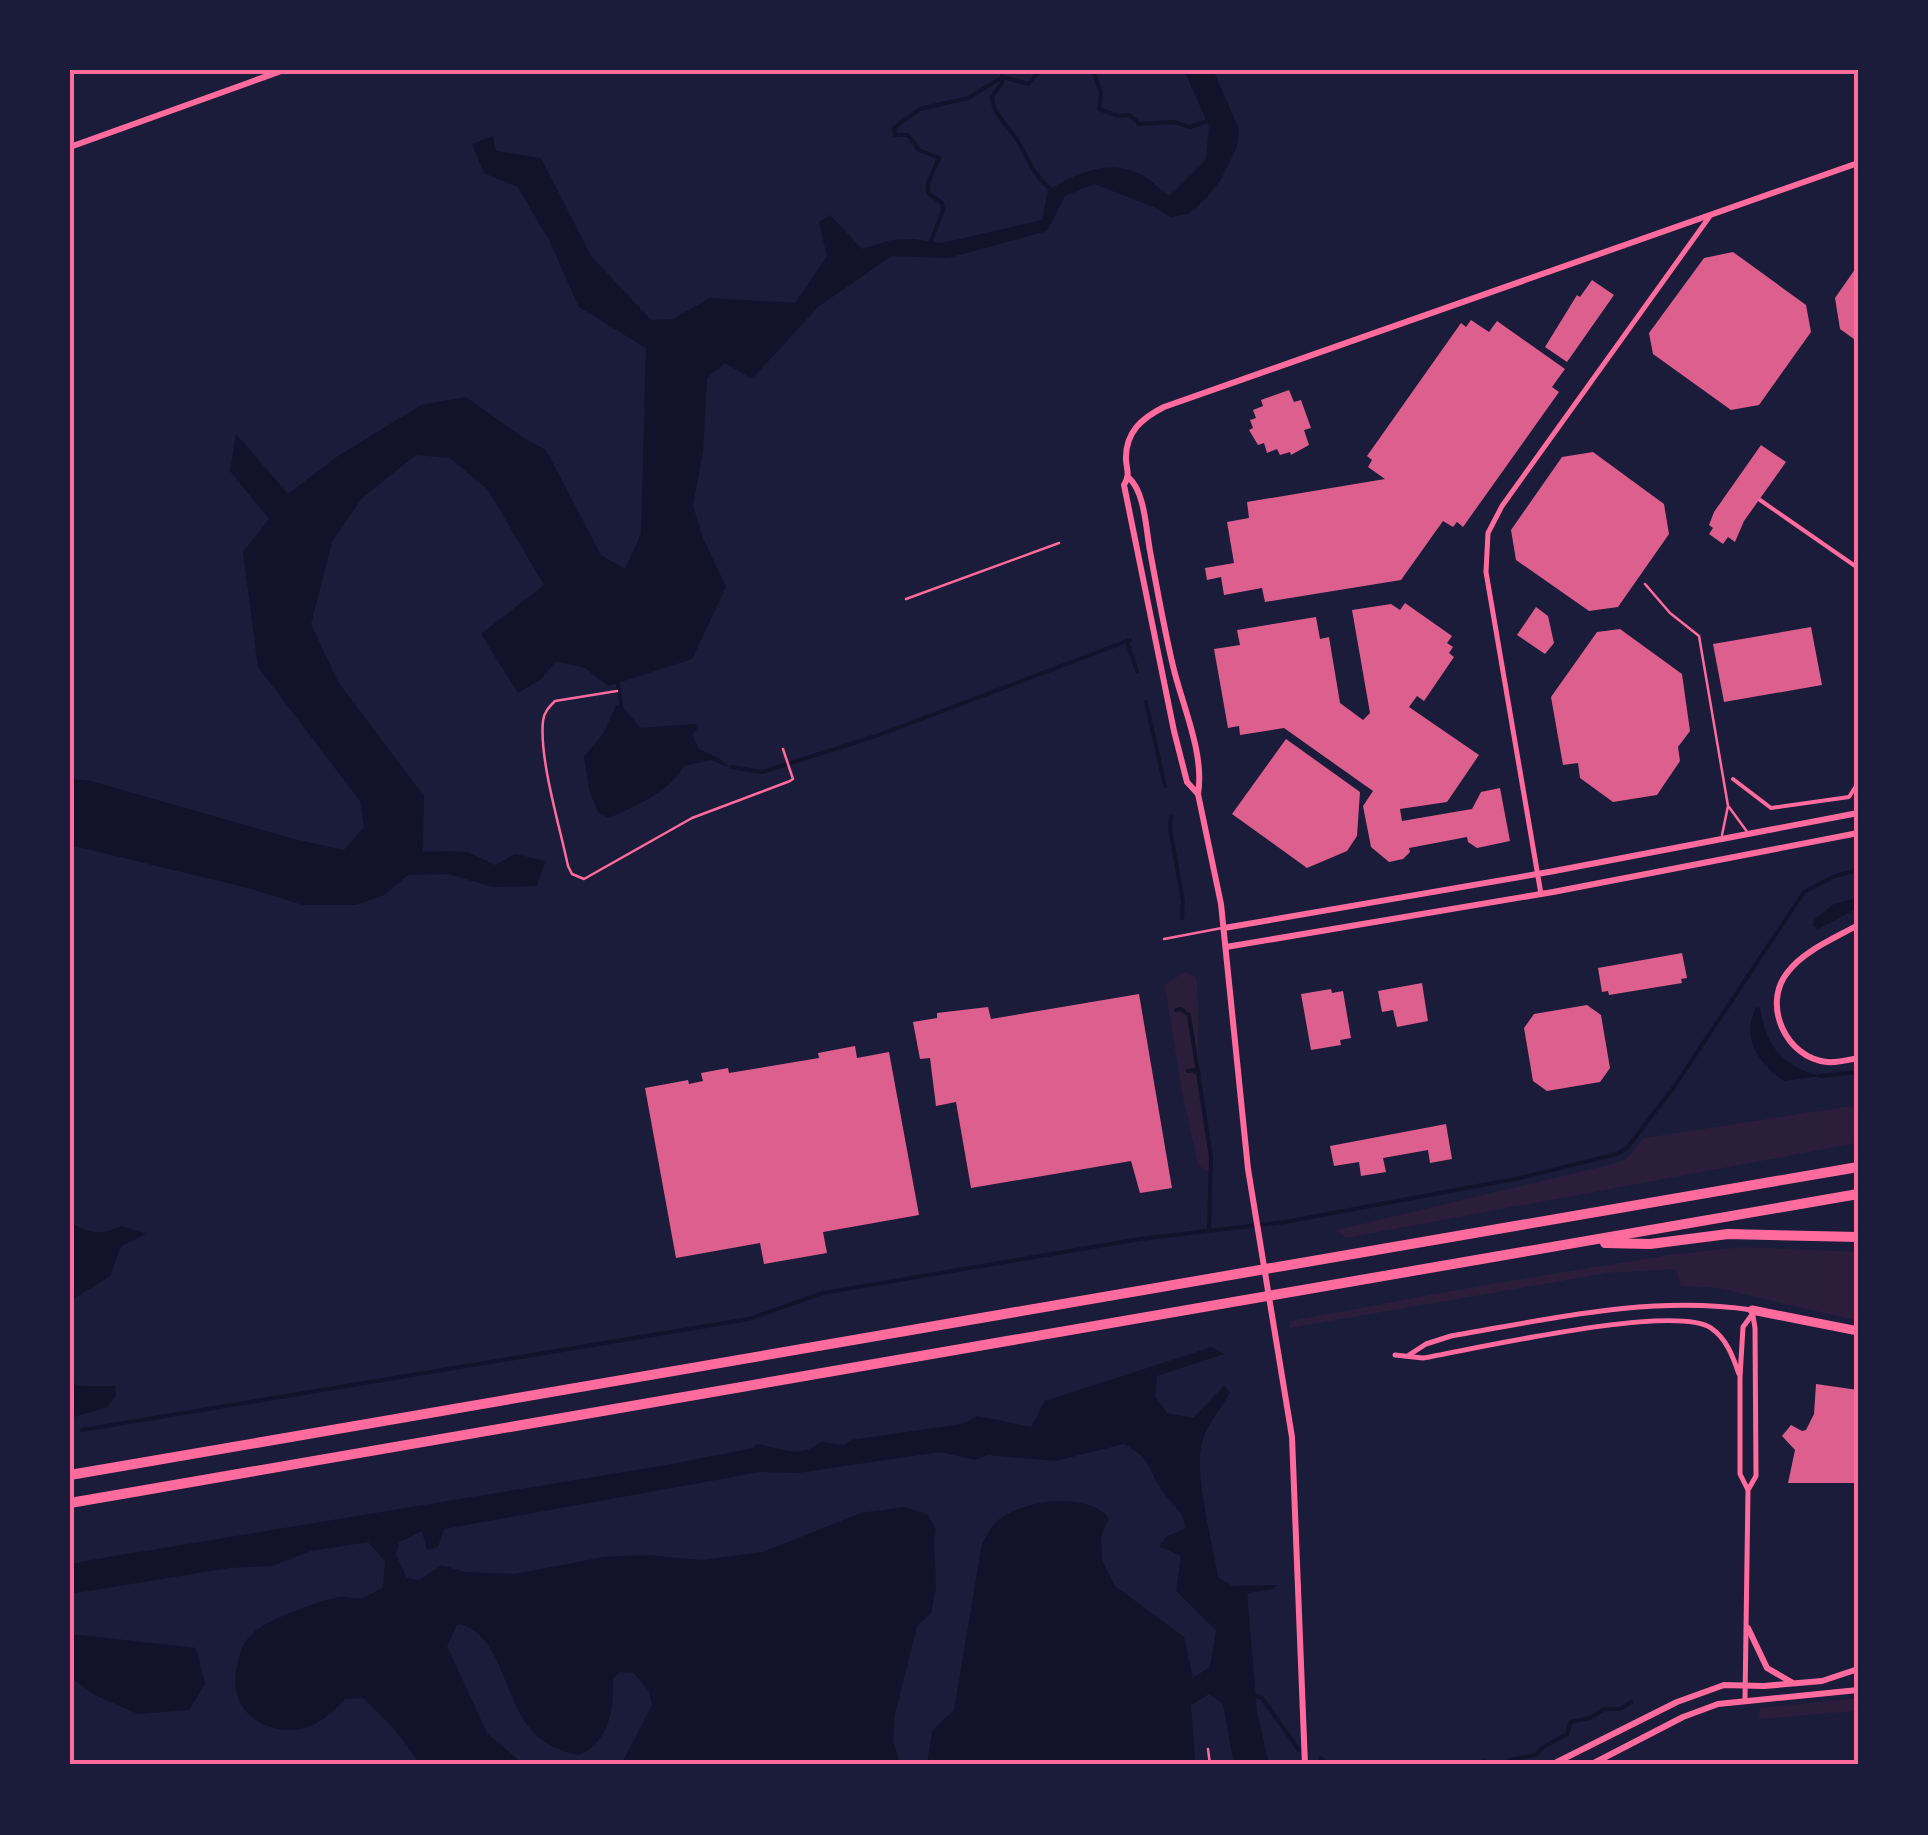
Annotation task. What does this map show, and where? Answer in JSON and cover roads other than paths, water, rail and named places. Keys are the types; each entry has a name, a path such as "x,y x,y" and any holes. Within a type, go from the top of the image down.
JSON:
{"highway":[{"path":"70,1475 1858,1167"},
{"path":"70,1503 1858,1194"},
{"path":"1579,1242 1650,1244 1728,1234 1858,1237"}],"main road":[{"path":"1751,1313 1858,1332"}],"street":[{"path":"70,147 284,70"},
{"path":"1198,794 1187,782 1124,485 1128,478 1127,448 1133,430 1148,415 1444,306 1858,163"},
{"path":"1541,894 1486,572 1488,533 1502,506 1710,216"},
{"path":"1128,478 1135,484 1146,527 1197,767 1198,794 1224,928 1252,1198 1293,1446 1305,1765"},
{"path":"1760,500 1858,568"},
{"path":"1162,675 1174,670"},
{"path":"1733,779 1772,808 1850,797 1858,783"},
{"path":"1224,928 1858,813"},
{"path":"1226,947 1541,894 1858,833"},
{"path":"1858,924 1794,965 1782,980 1778,1006 1781,1028 1805,1054 1828,1062 1858,1058"},
{"path":"1409,1355 1426,1344 1452,1336 1624,1308 1677,1304 1751,1313"},
{"path":"1745,1703 1748,1490 1740,1474 1740,1376 1743,1326 1751,1313"},
{"path":"1748,1490 1756,1476 1755,1328 1751,1313"},
{"path":"1395,1355 1423,1358 1626,1323 1681,1321 1700,1324 1720,1336 1740,1376"},
{"path":"1748,1628 1767,1668 1794,1684"},
{"path":"1551,1765 1694,1694 1724,1684 1794,1684 1838,1678 1858,1669"},
{"path":"1590,1765 1683,1717 1718,1704 1858,1690"}],"lane":[{"path":"906,599 1059,543"},
{"path":"1646,584 1670,612 1700,636 1728,806 1719,840"},
{"path":"1728,806 1751,835"},
{"path":"1164,938 1224,928"}],"waterway":[{"path":"1002,70 1002,83 992,97 995,109 1036,173 1053,191"},
{"path":"930,244 943,210 942,203 928,193 939,158 919,150 908,135 895,135 894,128 920,109 968,98 1003,77 1028,84 1041,70"},
{"path":"1093,70 1101,93 1099,109 1119,116 1130,115 1139,124 1174,122 1190,127 1208,121"},
{"path":"731,767 762,772 876,736 1130,640"},
{"path":"1127,642 1137,671"},
{"path":"617,679 621,704"},
{"path":"1146,702 1165,786"},
{"path":"1171,817 1182,918"},
{"path":"82,1430 749,1319 823,1293 1140,1239 1285,1222 1520,1178 1617,1154 1627,1148 1674,1087 1804,892 1835,876 1858,870"},
{"path":"1176,1010 1189,1015 1211,1157 1209,1231"},
{"path":"1188,1071 1199,1074"},
{"path":"1820,1076 1858,1072"},
{"path":"1251,1694 1262,1698 1299,1750"},
{"path":"1509,1760 1536,1755 1567,1734 1571,1722 1590,1718 1604,1709 1620,1709 1631,1702"},
{"path":"1321,1758 1328,1765"},
{"path":"1481,1765 1484,1760"}]}
